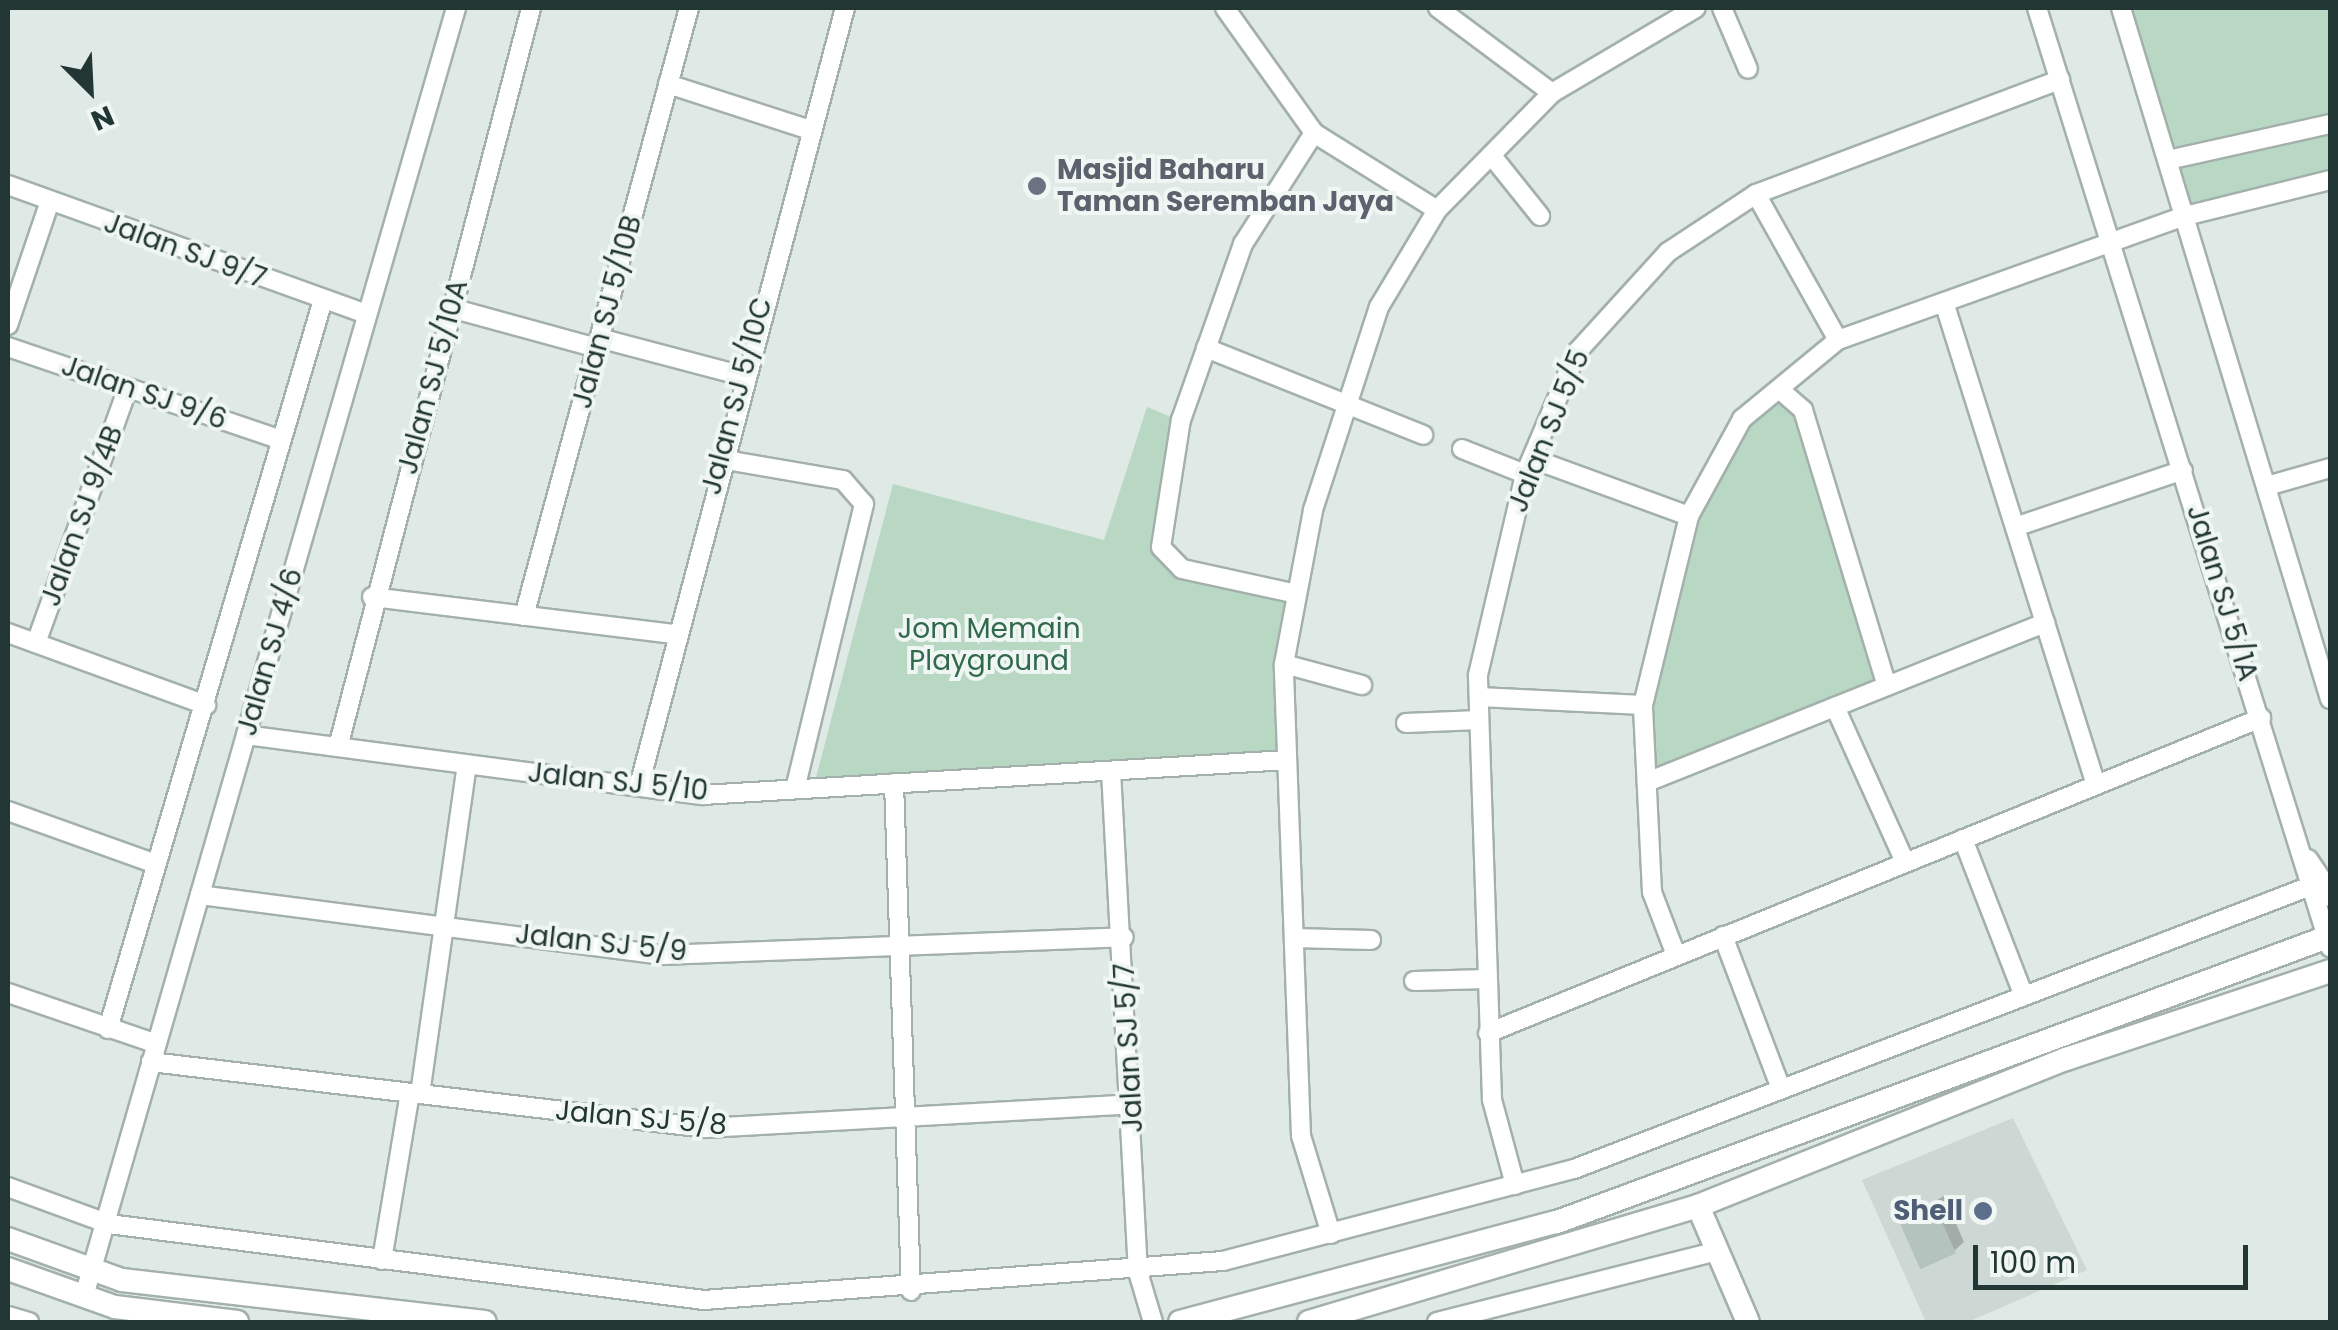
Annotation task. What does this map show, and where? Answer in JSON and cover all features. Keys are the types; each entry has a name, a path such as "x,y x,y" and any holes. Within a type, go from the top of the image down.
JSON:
{"street":[{"name":"Jalan SJ 4/6","path":"84,1296 109,1224 364,313 456,8"},
{"name":"Jalan SJ 5/10A","path":"338,747 372,597 532,8"},
{"name":"Jalan SJ 5/10B","path":"524,616 688,8"},
{"name":"Jalan SJ 5/10C","path":"639,786 672,634 846,8"},
{"path":"1225,8 1314,133 1437,210"},
{"path":"1438,8 1552,93"},
{"path":"1331,1234 1301,1136 1284,664 1297,594 1346,407 1379,307 1437,210 1552,93 1696,8"},
{"path":"1722,8 1748,69"},
{"name":"Jalan SJ 5/1A","path":"2037,8 2306,862"},
{"path":"2121,8 2330,699"},
{"name":"Jalan SJ 5/5","path":"1515,1185 1492,1100 1479,697 1529,466 1577,352 1618,298 1756,194 2060,80"},
{"path":"668,84 810,130"},
{"path":"2168,160 2330,124"},
{"path":"1297,594 1182,569 1162,548 1181,420 1242,244 1314,133"},
{"path":"1492,156 1540,216"},
{"path":"1676,955 1652,892 1643,705 1689,516 1742,419 1838,340 2186,216 2328,181 2330,201"},
{"name":"Jalan SJ 9/7","path":"8,185 364,313"},
{"path":"1756,194 1838,340"},
{"path":"8,325 50,201"},
{"path":"108,1029 322,300"},
{"path":"1944,302 2096,785"},
{"path":"452,308 743,376"},
{"name":"Jalan SJ 9/6","path":"8,347 280,440"},
{"path":"1206,348 1422,436"},
{"name":"Jalan SJ 9/4B","path":"36,643 128,388"},
{"path":"1779,389 1803,410 1888,686"},
{"path":"1462,449 1689,516"},
{"path":"720,459 843,480 864,504 795,789"},
{"path":"2267,486 2330,468"},
{"path":"2015,528 2183,470"},
{"path":"372,597 672,634"},
{"path":"1647,782 2045,624"},
{"path":"8,634 206,705"},
{"path":"1284,664 1362,684"},
{"path":"1479,697 1643,705"},
{"path":"1835,707 1905,862"},
{"path":"1488,1033 2262,718"},
{"path":"1406,723 1479,720"},
{"name":"Jalan SJ 5/10","path":"246,735 702,794 1288,760"},
{"path":"382,1260 415,1094 468,764"},
{"name":"Jalan SJ 5/7","path":"1111,771 1124,936 1138,1272 1153,1322"},
{"path":"894,783 894,946 911,1291"},
{"path":"8,812 156,864"},
{"path":"1963,839 2024,996"},
{"path":"1180,1322 1557,1222 2330,940 2322,890 2306,862"},
{"path":"8,1187 109,1224 704,1300 911,1291 1138,1272 1331,1234 1515,1185 2322,890"},
{"name":"Jalan SJ 5/9","path":"200,894 662,954 1124,936"},
{"path":"1723,936 1780,1088"},
{"path":"1294,938 1371,940"},
{"path":"1309,1322 1698,1206 2066,1059 2330,971"},
{"path":"1414,982 1487,979"},
{"name":"Jalan SJ 5/8","path":"8,992 108,1029 154,1053 415,1094 706,1128 1132,1104"},
{"path":"1698,1206 1748,1322"},
{"path":"8,1239 92,1270 485,1322"},
{"path":"1437,1322 1717,1251"},
{"path":"8,1269 84,1296 237,1322"},
{"path":"8,1316 29,1322"}],"shaded area":[{"path":"2013,1118 2087,1270 1968,1322 1926,1322 1862,1180"}],"green space":[{"path":"2123,8 2330,8 2330,175 2188,211"},
{"path":"1779,393 1801,412 1884,684 1649,778 1645,705 1692,515 1743,420"},
{"name":"Jom Memain Playground","path":"1147,407 1176,419 1158,548 1181,572 1293,596 1283,757 814,785 893,484 1104,540"}],"building":[{"path":"1934,1204 1956,1253 1920,1269 1898,1220"}],"place":[{"name":"Masjid Baharu Taman Seremban Jaya","path":"1037,186"},
{"name":"Shell","path":"1983,1211"}]}
